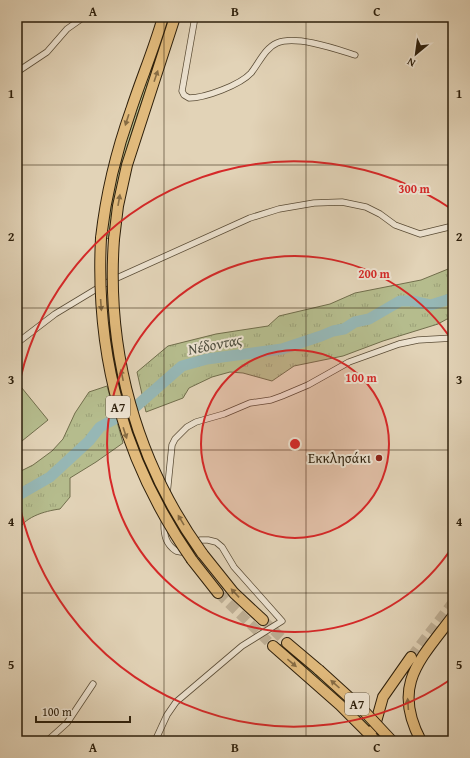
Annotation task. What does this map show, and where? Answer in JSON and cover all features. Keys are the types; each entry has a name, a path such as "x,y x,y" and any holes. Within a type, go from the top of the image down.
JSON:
{"highway":[{"name":"Α7","path":"163,17 115,162 106,204 101,238 100,279 102,322 107,361 116,400 127,437 142,473 163,514 192,560 218,593"},
{"name":"Α7","path":"176,17 127,165 118,206 114,239 112,277 114,322 119,359 127,396 138,433 159,481 173,507 202,553 234,593 262,620"},
{"path":"421,741 409,714 408,699 410,685 414,670 422,656 453,616"},
{"name":"Α7","path":"287,643 363,710 392,741"},
{"name":"Α7","path":"273,646 355,719 376,741"},
{"path":"376,741 374,730 383,697 411,657"}],"street":[{"path":"17,72 47,52 67,29 84,17"},
{"path":"195,17 182,91 184,95 189,98 206,95 238,82 249,75 269,49 282,42 300,41 356,56"},
{"path":"17,343 56,314 108,282 250,218 279,209 342,202 366,207 395,225 420,234 453,226"},
{"path":"155,741 167,715 176,702 242,646 282,621 234,567 219,544 208,540 200,540 181,552 176,551 168,544 164,534 164,524 172,445 175,439 187,427 196,422 224,414 250,403 271,400 282,396 308,385 349,362 399,344 418,340 453,338"},
{"path":"47,741 67,723 93,684"}],"green space":[{"path":"168,17 171,17 125,154 118,182 109,239 106,238 110,210 122,154 139,99"},
{"path":"453,267 453,320 447,319 438,324 383,341 343,356 294,366 272,381 243,373 230,372 212,377 189,388 183,398 146,412 137,372 168,346 216,334 268,326 279,316 330,304 355,293 421,280"},
{"path":"17,382 48,420 17,445"},
{"path":"107,386 123,443 70,478 70,497 60,509 41,513 29,519 20,528 17,534 17,473 33,465 52,451 63,439 75,413 89,392"},
{"path":"281,644 360,713 386,741 382,741 343,702 279,646"}],"waterway":[{"name":"Νέδoντας","path":"17,496 50,477 89,441 100,427 133,409 182,366 207,359 282,349 333,331 344,329 355,322 369,319 400,301 413,301 431,305 453,298"}],"tunnel":[{"path":"218,593 273,646"},
{"path":"411,657 453,602"},
{"path":"263,620 287,643"}],"place":[{"name":"Εκκλησάκι","path":"379,458"}]}
